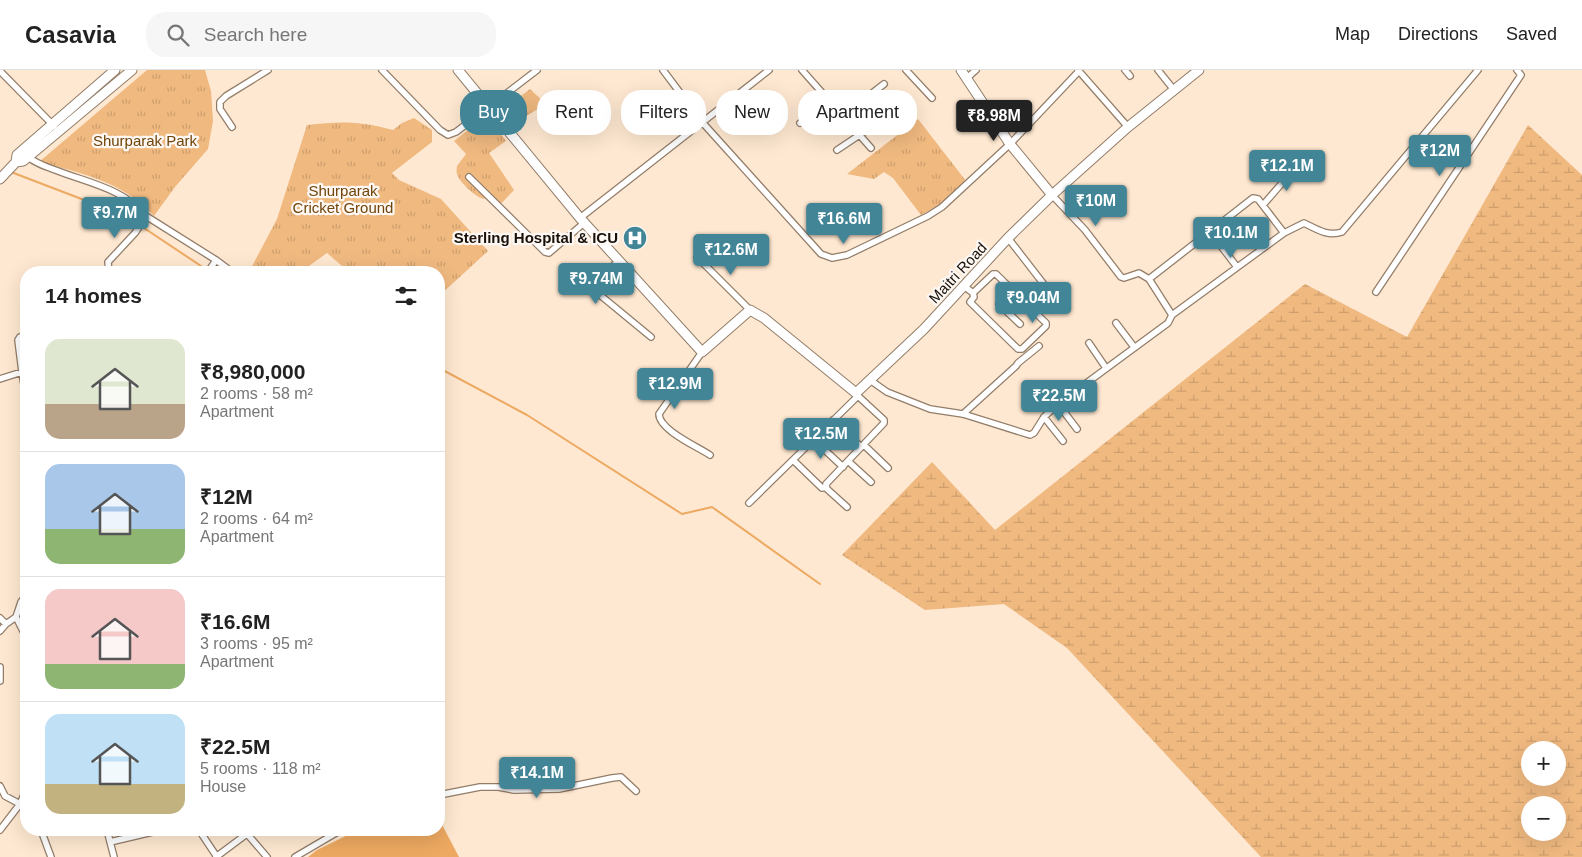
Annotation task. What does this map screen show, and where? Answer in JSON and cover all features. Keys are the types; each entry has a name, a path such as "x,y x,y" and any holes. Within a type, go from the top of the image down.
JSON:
{"street":[{"path":"0,179 15,163 22,161 25,154 52,124 116,70 122,78"},
{"path":"25,154 58,132 132,70"},
{"path":"232,127 220,110 220,102 226,96 268,70"},
{"path":"382,70 440,130 448,134 460,129"},
{"path":"458,70 475,90"},
{"path":"510,90 537,70"},
{"path":"663,70 678,90"},
{"path":"706,119 769,70"},
{"path":"802,70 819,90"},
{"path":"906,70 932,98"},
{"path":"961,70 1010,144 1052,196 1085,230 1121,277 1124,278 1135,273 1143,274 1149,279 1172,316"},
{"path":"967,78 976,70"},
{"path":"706,126 821,254 832,258 848,255 942,207 1010,144 1078,70 1128,128"},
{"path":"1125,70 1130,76"},
{"path":"1158,70 1174,90"},
{"name":"Maitri Road","path":"749,503 833,420 870,380 924,329 1008,238 1128,128 1199,70"},
{"path":"870,380 887,392 930,409 963,414 1030,435 1034,433 1044,417 1058,404 1168,323 1172,316 1284,232 1304,223 1327,234 1335,235 1342,232 1478,70"},
{"path":"0,71 58,132"},
{"path":"1376,292 1519,72"},
{"path":"876,90 884,84"},
{"path":"512,135 582,220 702,352"},
{"path":"469,177 545,252 550,253 582,220 686,135"},
{"path":"837,150 860,135 871,148"},
{"path":"25,154 46,167 95,184 122,196 138,206 146,217 224,266"},
{"path":"1263,205 1283,182 1304,170"},
{"path":"1149,279 1211,233 1253,198 1258,199 1284,232"},
{"path":"108,266 108,262 135,233 146,217"},
{"path":"1211,233 1237,267"},
{"path":"1008,238 1056,300"},
{"path":"697,257 750,310 764,318 857,394 884,420 881,426 826,484 826,487"},
{"path":"212,266 216,260"},
{"path":"618,260 598,284 598,292 600,296 651,337"},
{"path":"993,274 996,274 1046,323 1046,326 1022,349 1018,349 970,302 974,297 973,294 993,274"},
{"path":"964,286 973,294"},
{"path":"1008,313 1021,298"},
{"path":"999,304 1020,324"},
{"path":"710,455 667,429 659,418 659,414 702,352 750,310"},
{"path":"1116,322 1134,347"},
{"path":"20,337 18,340 20,356"},
{"path":"1089,343 1106,368"},
{"path":"963,414 1038,346"},
{"path":"0,378 20,373"},
{"path":"1058,404 1076,429"},
{"path":"1044,417 1063,442"},
{"path":"833,420 888,468"},
{"path":"813,439 843,467"},
{"path":"793,460 822,488 826,487 846,507"},
{"path":"848,461 871,482"},
{"path":"0,631 16,617 20,605"},
{"path":"16,617 20,625"},
{"path":"0,618 6,624"},
{"path":"0,667 0,681"},
{"path":"445,794 480,787 498,787 514,790 559,789 621,777 636,791"},
{"path":"0,786 5,796 20,804 0,830"},
{"path":"43,836 51,857"},
{"path":"108,836 114,857"},
{"path":"110,842 136,836"},
{"path":"203,836 217,857 245,836"},
{"path":"253,836 267,857"},
{"path":"295,857 331,836"}],"green space":[{"name":"Shurparak Park","path":"147,70 205,70 211,91 213,121 208,149 175,187 154,216 142,204 116,187 86,175 39,162"},
{"path":"530,89 537,96 537,109 527,116 527,91"},
{"name":"Shurparak Cricket Ground","path":"414,118 432,130 432,142 392,173 399,180 441,199 488,251 445,290 445,266 342,266 327,253 309,266 252,266 277,219 307,125 350,123 393,130 402,123"},
{"path":"917,120 966,181 941,204 921,215 893,178 884,172 874,179 847,174 897,135 917,135"},
{"path":"1528,125 1582,175 1582,857 1261,857 1067,648 1004,604 925,610 842,555 932,462 995,530 1305,284 1407,337"},
{"path":"462,135 502,135 506,141 489,153 514,190 496,209 486,199 478,197 469,190 458,177 457,166 466,154 454,141"}],"shaded area":[{"path":"445,830 459,857 308,857 317,850 346,836 445,836"}],"waterway":[{"path":"11,172 126,216 201,266"},
{"path":"445,371 527,415 682,514 712,507 820,584"}],"place":[{"name":"Sterling Hospital & ICU","path":"635,238"}]}
